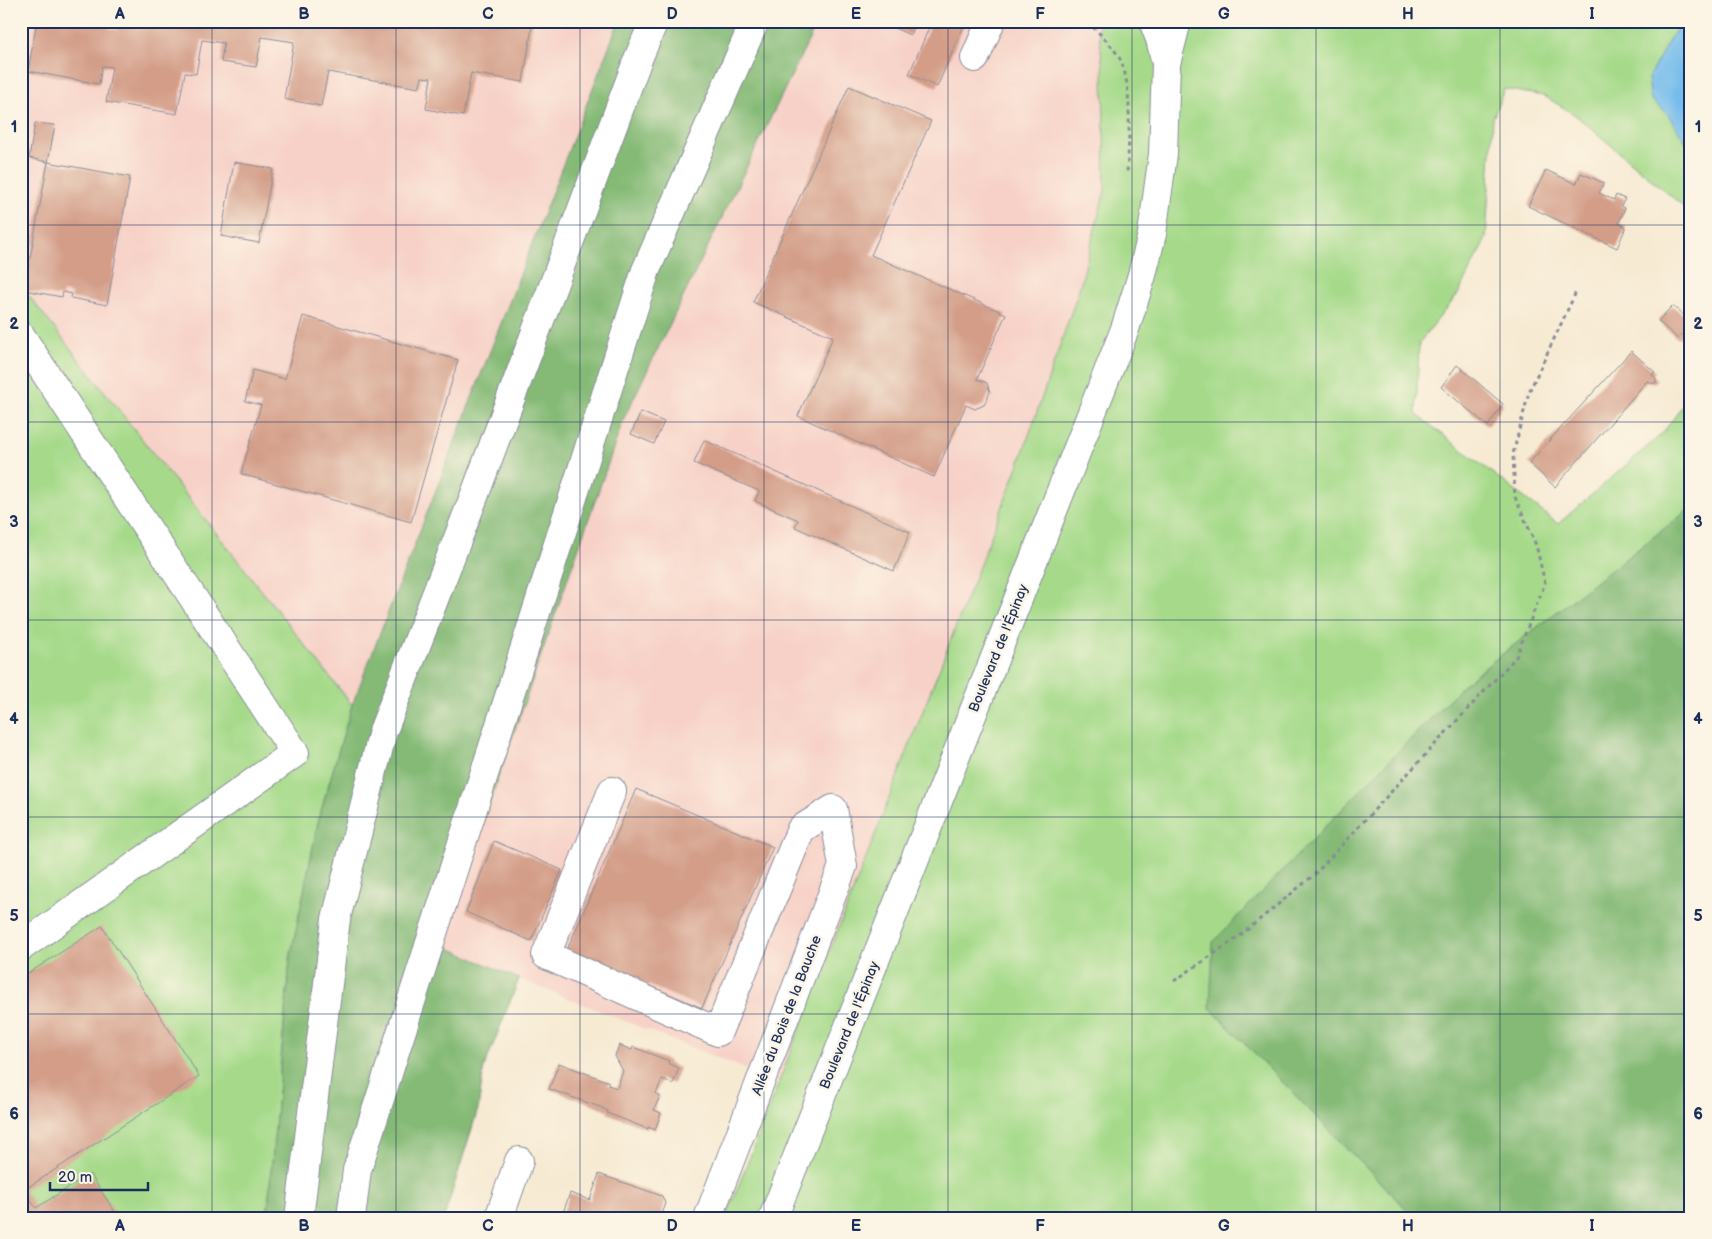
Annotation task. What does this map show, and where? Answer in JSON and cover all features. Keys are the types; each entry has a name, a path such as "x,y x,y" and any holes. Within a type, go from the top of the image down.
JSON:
{"street":[{"path":"299,1218 336,920 384,731 654,21"},
{"path":"351,1218 357,1170 646,270 755,21"},
{"path":"974,58 990,21"},
{"name":"Boulevard de l'Épinay","path":"1153,21 1166,64"},
{"name":"Boulevard de l'Épinay","path":"773,1218 1125,329 1142,275 1152,234 1163,154 1166,64 1177,21"},
{"path":"21,336 295,753 21,947"},
{"name":"Allée du Bois de la Bauche","path":"612,791 546,955 718,1032 801,830 833,809 843,866 708,1218"},
{"path":"499,1218 519,1161"}],"path":[{"path":"1087,21 1119,57 1126,77 1129,122 1127,174"},
{"path":"1174,981 1237,938 1314,875 1516,657 1544,583 1536,545 1515,497 1513,454 1529,392 1576,292"}],"shaded area":[{"path":"21,21 619,21 352,705 21,286"},
{"path":"818,21 1098,21 1103,69 1105,190 1079,290 1019,464 778,1082 519,979 440,944 624,418"}],"green space":[{"path":"619,21 818,21 624,418 440,944 519,979 484,1068 478,1109 444,1218 267,1218 290,959 319,818 352,705"},
{"path":"1098,21 1691,21 1691,213 1574,114 1544,96 1504,89 1493,118 1486,238 1458,294 1419,343 1416,414 1558,524 1662,434 1691,394 1691,508 1464,684 1210,1008 1415,1218 726,1218 1019,464 1079,290 1105,190 1103,69"},
{"path":"21,286 352,705 319,818 290,959 267,1218 21,1218"},
{"path":"1691,508 1691,1218 1415,1218 1210,1008 1213,942 1464,684"}],"water":[{"path":"1683,21 1691,21 1691,150 1667,113 1651,100 1648,78 1671,37"}],"building":[{"path":"37,21 111,21 109,28 119,30 120,21 533,21 523,82 471,73 463,116 426,109 431,78 422,77 419,88 328,72 321,106 284,99 294,42 262,37 256,67 221,62 224,43 202,40 196,74 185,73 177,114 106,102 112,67 102,66 99,84 28,71"},
{"path":"879,21 916,21 910,35"},
{"path":"932,21 966,21 937,87 909,74"},
{"path":"849,86 931,121 871,255 1006,314 977,379 987,383 990,392 984,405 975,409 966,405 934,477 798,416 833,337 753,302"},
{"path":"35,123 55,125 48,162 29,158"},
{"path":"48,162 130,177 107,305 71,298 72,294 63,292 62,297 24,290"},
{"path":"234,162 273,169 259,243 221,236"},
{"path":"1546,170 1576,184 1581,173 1604,183 1599,193 1614,200 1616,195 1625,199 1621,206 1625,208 1619,223 1626,227 1617,248 1528,206"},
{"path":"1672,306 1691,320 1691,324 1678,339 1658,321"},
{"path":"303,316 458,360 411,522 241,474 261,405 245,401 253,370 285,379"},
{"path":"1631,351 1655,372 1652,375 1656,378 1656,383 1647,381 1555,487 1529,463"},
{"path":"1457,365 1503,404 1488,426 1441,387"},
{"path":"641,412 664,422 654,444 631,434"},
{"path":"704,440 910,532 894,571 795,527 798,520 755,501 759,491 694,463"},
{"path":"636,789 773,847 702,1008 567,950"},
{"path":"494,841 562,870 531,941 466,912"},
{"path":"102,926 199,1076 24,1190 36,1208 90,1174 119,1218 21,1218 21,978"},
{"path":"619,1045 632,1050 633,1047 669,1061 668,1063 679,1068 673,1084 662,1079 656,1094 660,1096 654,1110 661,1113 655,1130 607,1113 608,1111 600,1107 549,1089 559,1063 609,1082 608,1085 617,1088 623,1071 615,1056"},
{"path":"599,1174 662,1196 665,1203 660,1218 561,1218 570,1193 590,1200"}]}
